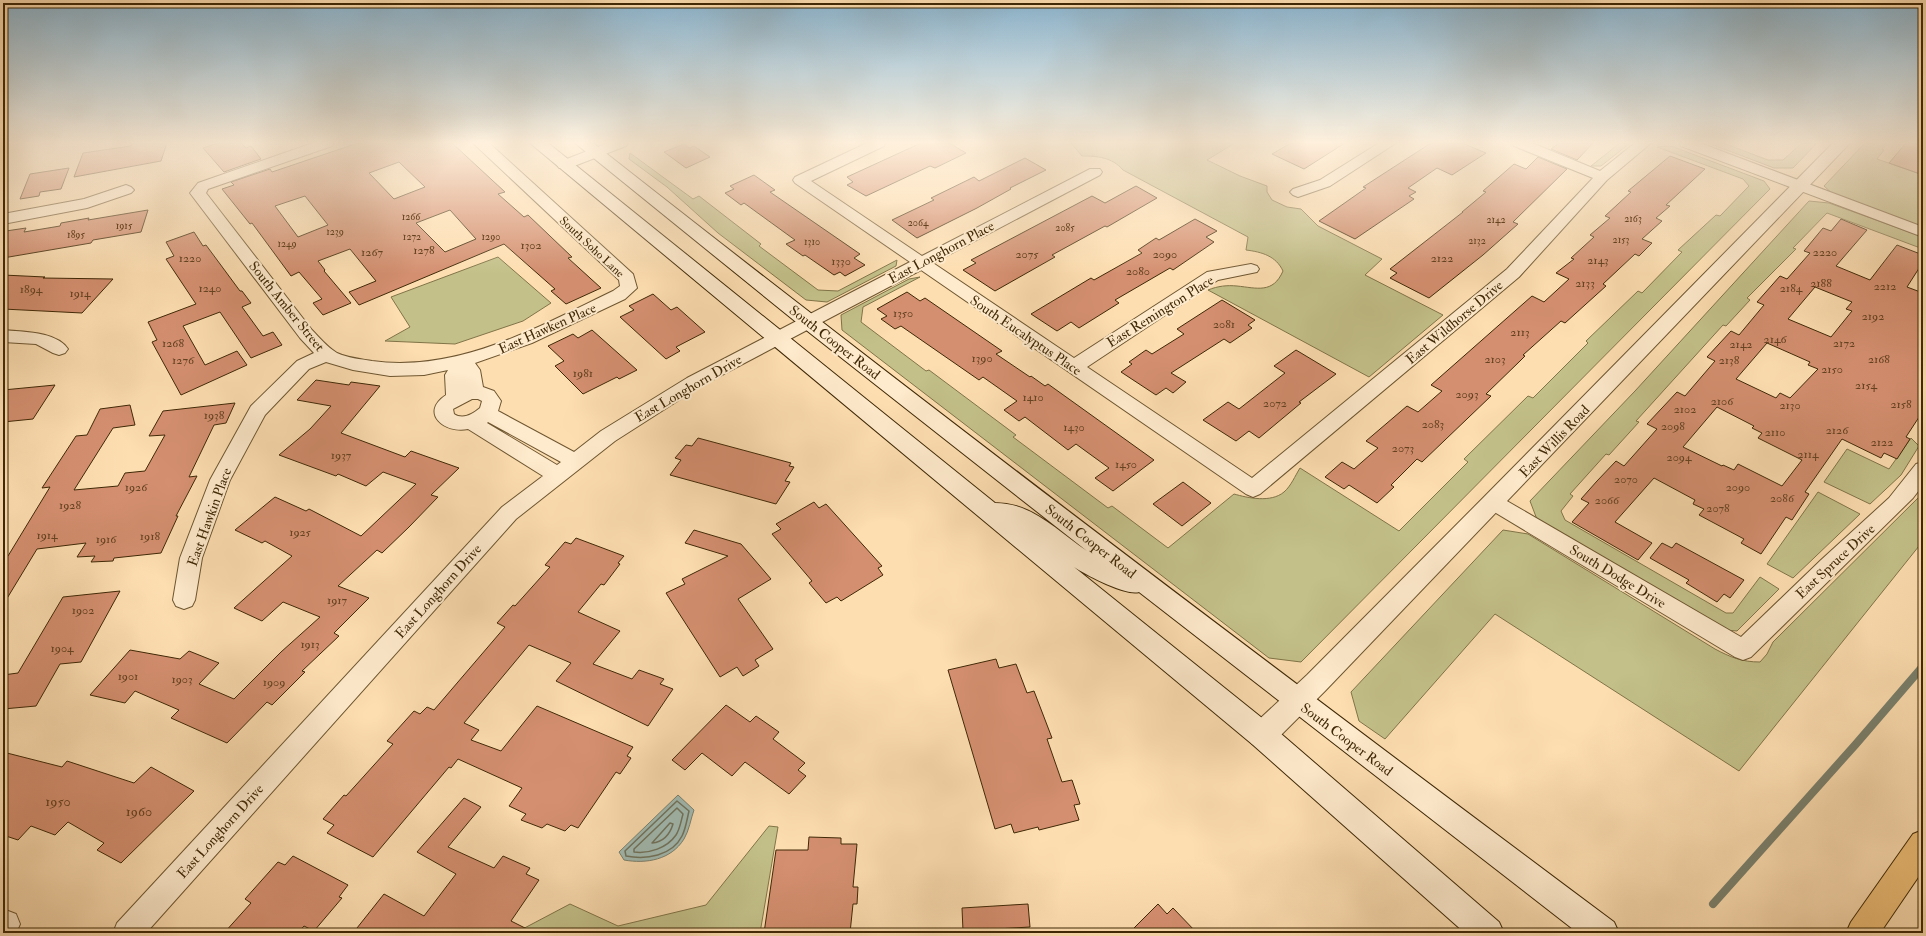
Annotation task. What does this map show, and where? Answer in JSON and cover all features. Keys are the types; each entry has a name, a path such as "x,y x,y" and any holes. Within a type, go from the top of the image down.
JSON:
{"highway":[{"path":"1862,933 1923,844"}],"main road":[{"path":"591,187 1262,735 1488,933"},
{"name":"South Cooper Road","path":"637,187 808,322 1297,701 1603,933"},
{"name":"East Willis Road","path":"1262,735 1494,502 1801,187"},
{"path":"989,512 999,511 1017,514 1088,564 1164,598"}],"street":[{"name":"South Amber Street","path":"203,187 198,193 306,334 327,354 347,363 372,369 423,369 462,361"},
{"name":"South Soho Lane","path":"528,187 627,278 629,288"},
{"name":"South Eucalyptus Place","path":"810,187 1253,489"},
{"name":"East Longhorn Place","path":"808,322 1067,187"},
{"path":"1298,192 1314,187"},
{"name":"East Wildhorse Drive","path":"1253,489 1514,272 1593,187"},
{"path":"1801,187 1923,232"},
{"path":"3,218 87,203 126,190"},
{"name":"East Remington Place","path":"1073,367 1213,276 1252,268"},
{"name":"East Hawken Place","path":"462,361 502,350 619,295 629,288"},
{"name":"East Longhorn Drive","path":"127,933 509,513 608,436 694,382 808,322"},
{"path":"3,336 40,338 59,349"},
{"name":"East Hawkin Place","path":"184,600 191,558 220,480 258,411 303,365 327,354"},
{"path":"456,397 454,375 462,361 471,370 474,392"},
{"path":"474,392 482,393 488,396 492,401 491,407 479,417 461,423 453,422 447,419 444,414 445,408 456,397 474,392"},
{"path":"479,417 575,461"},
{"path":"479,417 556,475"},
{"name":"East Spruce Drive","path":"1743,650 1802,591 1882,516 1916,481 1923,469"},
{"name":"South Dodge Drive","path":"1494,502 1743,650"}],"shaded area":[{"path":"667,187 676,187 693,199 699,196 761,244 759,246 818,290 838,291 897,260 896,266 827,302 806,300 718,233"},
{"path":"1154,187 1267,187 1267,192 1272,200 1287,207 1301,209 1318,226 1382,259 1365,275 1443,315 1369,377 1208,290 1226,286 1264,288 1274,283 1279,278 1283,271 1277,262 1272,258 1258,252 1246,250 1248,237"},
{"path":"1748,187 1768,187 1770,189 1301,662 1269,658 842,330 841,315 909,279 920,277 863,307 861,322 926,371 929,370 1016,435 1013,437 1108,508 1112,506 1168,548 1234,494 1266,499 1273,498 1284,492 1293,481 1300,468 1399,531 1468,462 1464,459 1528,396 1533,398 1588,343 1586,341 1638,291 1642,293 1682,252 1678,250 1716,215 1720,216"},
{"path":"1825,187 1923,187 1923,228 1834,195"},
{"path":"1809,201 1829,203 1923,237 1923,249 1827,213 1793,248 1796,249 1747,298 1750,300 1726,326 1723,325 1636,421 1639,422 1609,455 1606,454 1570,494 1573,496 1561,511 1565,520 1726,613 1733,613 1760,577 1779,589 1737,631 1725,630 1538,522 1530,501 1635,391"},
{"path":"498,257 551,303 523,321 455,344 385,341 410,327 391,297"},
{"path":"1911,438 1919,446 1901,475 1870,504 1824,482 1847,449 1889,469"},
{"path":"1818,492 1860,514 1793,578 1767,564"},
{"path":"1923,493 1923,541 1739,771 1495,614 1385,739 1359,721 1351,692 1503,530 1528,534 1715,649 1731,657 1760,662 1767,654 1773,642"},
{"path":"769,826 778,827 760,933 515,933 570,904 618,926 706,905"}],"water":[{"path":"678,795 694,810 686,836 679,846 672,852 657,859 649,861 624,860 619,852"}],"building":[{"path":"25,187 62,187 61,189 40,192 39,196 20,199"},
{"path":"229,187 382,187 394,199 425,187 499,187 505,192 498,194 524,217 528,215 572,257 568,258 601,288 566,304 551,291 555,289 504,244 359,305 349,292 376,281 350,249 318,261 325,270 324,271 351,303 323,315 313,303 322,299 299,272 291,276 252,223 250,224 222,189","holes":["305,196 328,225 298,237 275,206","450,210 476,239 445,252 416,223"]},
{"path":"731,187 770,187 775,190 770,192 860,254 854,258 865,265 845,276 840,272 834,275 786,244 795,240 744,203 741,205 725,193 734,189"},
{"path":"850,187 886,187 866,196"},
{"path":"954,187 1013,187 977,208 917,238 892,220 934,200 931,198"},
{"path":"1135,187 1157,198 1107,227 1105,226 1052,255 1055,257 995,291 963,270 976,263 971,260 1092,196 1105,203"},
{"path":"1363,187 1410,187 1408,188 1416,192 1409,196 1414,199 1355,239 1319,221 1366,188"},
{"path":"1488,187 1549,187 1513,222 1518,224 1483,255 1429,298 1390,278 1397,273 1390,269 1463,212 1486,192 1483,191"},
{"path":"1633,187 1686,187 1666,205 1670,206 1656,218 1662,221 1642,239 1652,243 1639,256 1635,254 1603,284 1606,286 1565,323 1561,321 1523,355 1525,356 1486,394 1491,396 1422,462 1417,459 1391,485 1394,487 1377,503 1349,485 1344,489 1325,477 1342,462 1354,469 1378,448 1366,441 1407,406 1418,412 1442,391 1431,385 1532,296 1544,302 1569,279 1556,273 1574,259 1571,258 1594,237 1590,235 1610,218 1605,216 1631,192 1628,191"},
{"path":"148,210 141,232 93,240 91,243 3,258 3,237 6,231 26,228 24,232 60,226 61,223 89,218 88,220"},
{"path":"1195,219 1217,231 1206,237 1214,242 1173,270 1170,268 1115,300 1119,303 1079,328 1071,322 1057,331 1031,314 1091,278 1094,280 1142,253 1138,250 1156,238 1159,240"},
{"path":"1841,219 1867,230 1836,266 1870,280 1897,245 1923,255 1923,262 1907,287 1923,293 1923,411 1906,437 1910,439 1897,459 1884,453 1881,458 1842,439 1805,492 1809,494 1792,520 1786,517 1761,554 1741,543 1744,539 1699,515 1704,509 1693,504 1695,500 1654,478 1615,522 1652,543 1638,560 1572,522 1589,503 1581,499 1597,481 1616,461 1624,466 1657,429 1647,424 1677,392 1685,396 1715,361 1707,357 1731,331 1739,335 1764,305 1757,302 1780,276 1787,279 1810,253 1804,251 1823,228 1831,231","holes":["1815,287 1852,302 1846,309 1852,311 1831,337 1788,319","1767,343 1810,362 1808,365 1818,369 1790,398 1780,393 1776,398 1736,379","1717,407 1754,426 1752,428 1762,433 1758,438 1802,460 1782,486 1738,464 1734,470 1723,465 1722,466 1683,447"]},
{"path":"194,232 203,246 206,245 240,291 242,291 251,303 242,307 263,336 273,332 282,345 251,358 220,312 183,326 205,365 237,351 247,365 181,395 152,342 157,340 148,322 196,304 166,259 174,256 166,242"},
{"path":"3,275 45,277 43,278 113,279 82,313 3,309"},
{"path":"907,292 920,301 925,298 1002,351 996,354 1045,386 1048,384 1154,460 1113,491 1095,478 1109,468 1076,444 1068,450 1025,417 1019,421 1004,410 1017,401 983,377 979,380 901,326 895,329 881,319 887,316 877,309"},
{"path":"653,294 671,310 677,307 705,332 676,347 680,351 666,359 620,317 634,310 629,306"},
{"path":"1222,300 1255,320 1248,325 1252,328 1230,343 1224,339 1171,373 1186,382 1173,393 1166,388 1156,395 1121,372 1132,364 1129,362 1146,350 1152,354 1184,334 1177,329"},
{"path":"592,330 637,370 619,379 617,377 583,394 555,366 564,361 548,346 573,334 578,338"},
{"path":"1296,350 1336,374 1299,402 1301,403 1259,438 1249,431 1236,441 1203,420 1228,402 1239,409 1285,373 1274,366"},
{"path":"316,380 349,385 351,382 380,386 341,433 405,457 411,451 459,468 431,495 438,497 409,527 382,553 377,550 338,586 369,598 334,633 339,636 302,671 305,672 272,705 267,702 227,743 171,718 179,710 135,691 125,703 90,695 130,650 180,659 189,651 219,663 199,684 234,699 281,652 320,617 283,602 262,621 234,608 292,556 265,541 262,543 235,530 275,497 306,511 309,509 361,536 416,484 383,472 366,486 338,474 336,476 279,455 310,429 331,406 297,400"},
{"path":"55,385 33,419 3,422 3,390"},
{"path":"235,403 226,423 214,425 189,477 197,476 176,516 178,516 161,553 114,558 113,561 91,562 95,556 77,557 86,543 37,549 3,605 3,557 8,556 50,487 42,488 76,436 87,435 100,409 130,405 135,425 113,428 74,490 118,486 125,473 145,471 165,435 149,436 163,411"},
{"path":"698,438 791,463 789,466 794,467 785,481 790,482 776,504 670,475 681,460 675,458 686,445 692,446"},
{"path":"1183,482 1211,503 1182,526 1153,504"},
{"path":"814,502 819,508 826,504 882,566 878,568 883,575 841,601 837,597 826,603 809,583 812,581 772,534 781,529 776,524"},
{"path":"694,530 741,544 771,579 738,599 773,649 755,660 759,666 743,676 737,667 720,677 666,593 685,584 682,579 728,556 685,543"},
{"path":"576,538 624,556 618,563 620,564 604,585 601,584 578,612 620,631 593,664 632,679 639,670 664,679 660,684 673,689 648,726 556,681 571,663 529,645 464,723 479,730 471,740 501,751 537,706 633,747 627,756 631,758 620,774 616,772 578,828 571,825 565,831 547,824 542,828 521,820 526,814 509,806 522,788 458,759 451,768 449,767 373,857 327,833 334,825 323,819 393,744 387,741 414,711 420,714 427,707 434,710 505,627 497,623 513,605 515,606 550,567 545,565 565,542 571,544"},
{"path":"1662,543 1672,548 1676,543 1744,580 1730,598 1724,594 1717,602 1686,583 1689,580 1650,558"},
{"path":"120,591 81,662 60,664 36,706 3,709 3,675 18,673 63,597"},
{"path":"996,659 999,668 1016,664 1027,693 1034,691 1052,738 1047,739 1062,782 1072,780 1080,804 1074,805 1079,820 1039,830 1038,827 1014,833 1011,824 995,829 948,670"},
{"path":"726,705 750,722 756,716 779,732 773,739 805,763 798,770 806,776 789,794 745,762 732,776 702,753 685,770 672,760"},
{"path":"3,752 62,767 67,761 134,783 151,767 194,791 121,863 97,850 104,843 68,822 55,835 31,826 18,840 3,835"},
{"path":"464,798 481,807 448,847 494,868 503,856 530,868 526,874 539,880 511,921 535,933 353,933 384,894 424,916 456,874 417,852"},
{"path":"809,837 841,838 841,844 857,844 853,887 858,887 857,904 853,904 850,933 764,933 776,850 808,850"},
{"path":"293,856 348,885 339,897 342,898 314,931 304,926 298,933 224,933 251,903 245,899 278,862 285,865"},
{"path":"1028,904 1030,927 963,931 962,908"},
{"path":"1158,904 1167,914 1173,908 1197,933 1129,933"}],"waterway":[{"path":"1713,904 1856,744 1923,666"}]}
